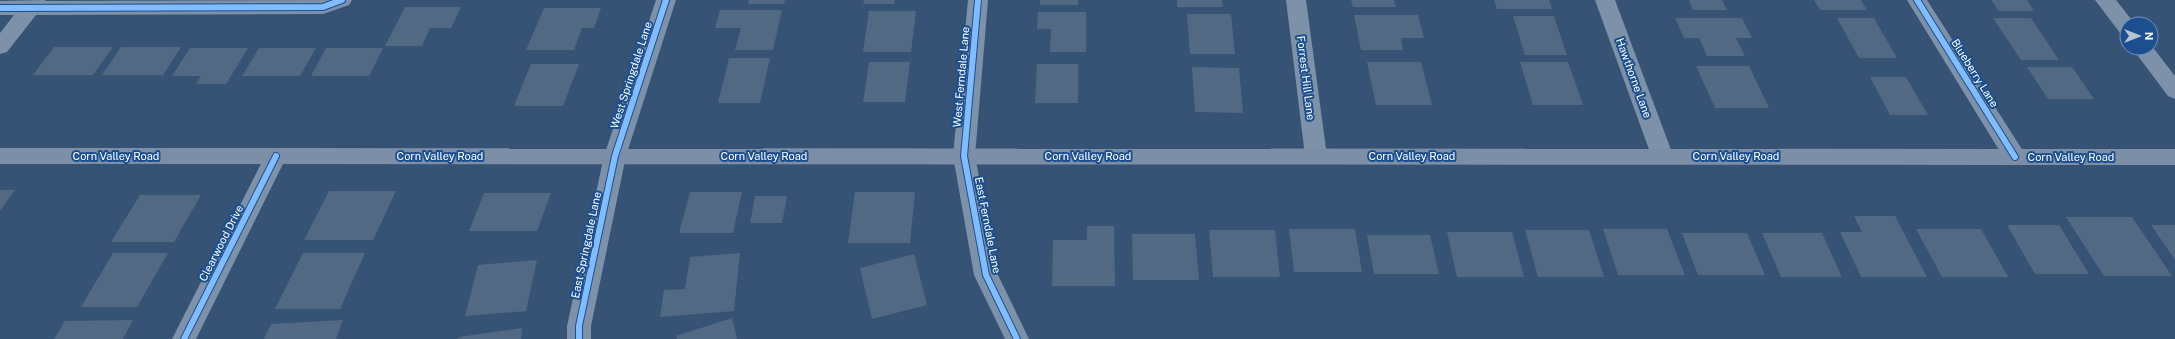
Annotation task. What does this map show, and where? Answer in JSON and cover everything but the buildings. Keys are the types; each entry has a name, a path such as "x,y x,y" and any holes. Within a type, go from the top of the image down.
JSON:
{"main road":[{"name":"Corn Valley Road","path":"0,156 1662,155 2175,157"}],"street":[{"path":"0,8 33,4 324,7 342,0"},
{"name":"West Springdale Lane","path":"615,156 666,0"},
{"name":"West Ferndale Lane","path":"964,156 978,0"},
{"name":"Forrest Hill Lane","path":"1296,0 1316,156"},
{"name":"Hawthorne Lane","path":"1605,0 1662,155"},
{"name":"Blueberry Lane","path":"1917,0 2015,157"},
{"path":"2105,0 2119,18"},
{"path":"0,47 33,4"},
{"path":"2149,56 2172,84"},
{"name":"Clearwood Drive","path":"184,339 276,156"},
{"name":"East Springdale Lane","path":"579,339 579,326 615,156"},
{"name":"East Ferndale Lane","path":"964,156 986,276 1017,339"}],"cycle path":[{"path":"0,8 323,7 342,0"},
{"path":"579,339 579,326 615,156 666,0"},
{"path":"978,0 964,156 986,275 1017,339"},
{"path":"1917,0 2015,157"},
{"path":"184,339 276,156"}]}
